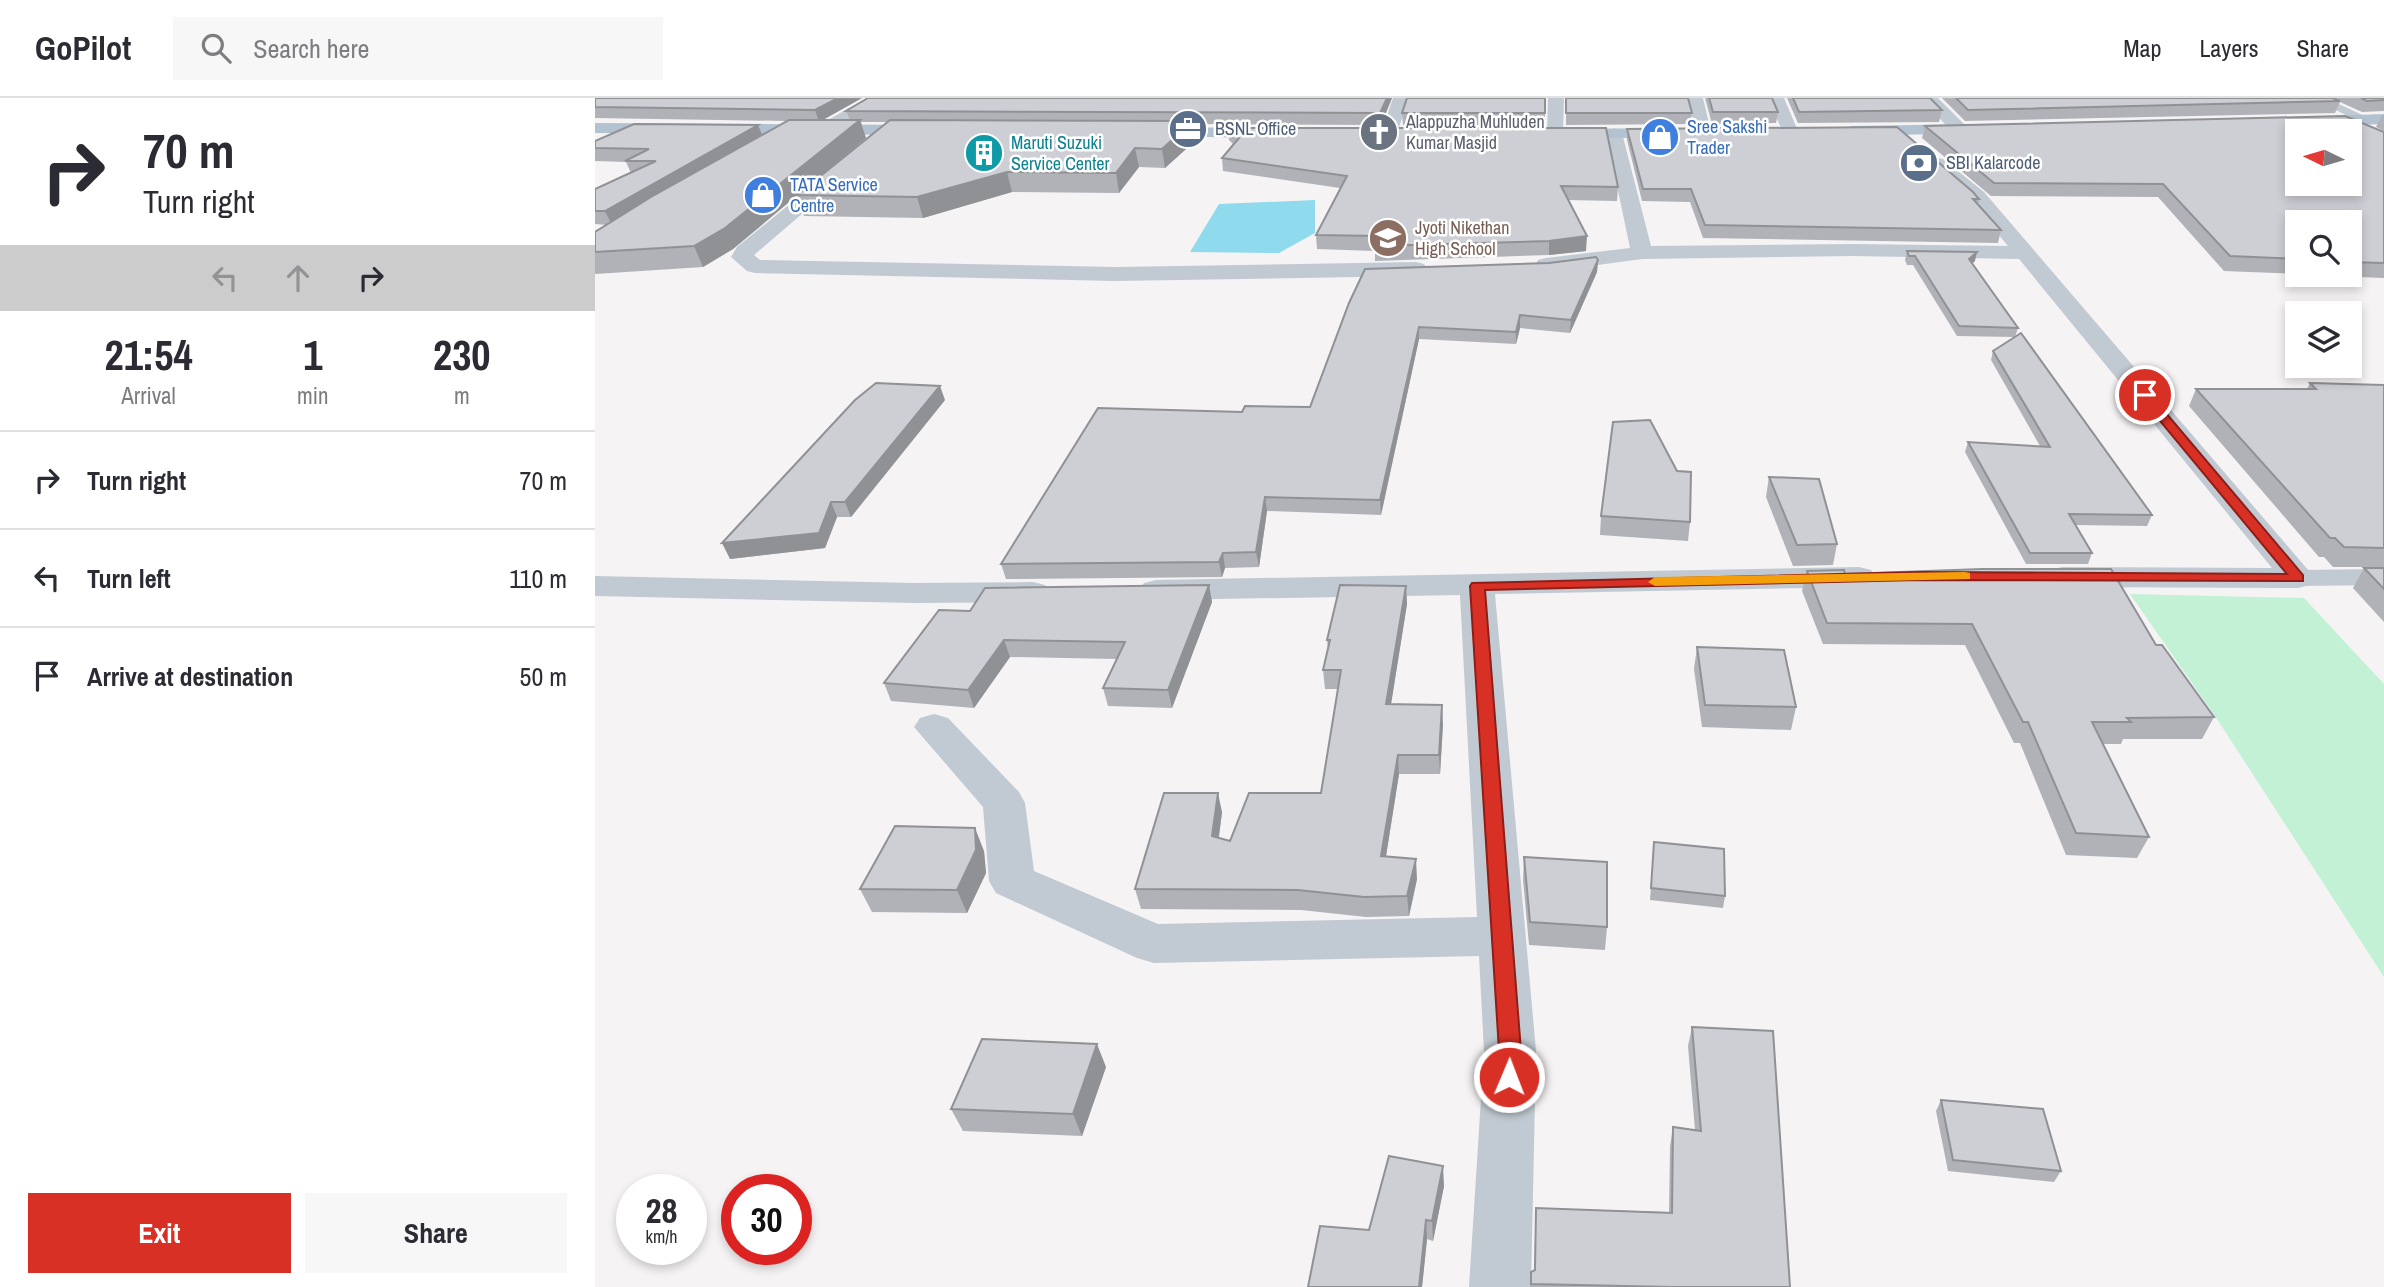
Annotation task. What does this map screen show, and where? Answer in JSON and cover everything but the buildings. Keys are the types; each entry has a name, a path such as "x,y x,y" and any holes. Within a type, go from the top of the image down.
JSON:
{"main road":[{"path":"595,128 946,131"},
{"path":"1831,131 1987,129"},
{"path":"1126,132 1292,133"},
{"path":"1529,134 1709,132"}],"street":[{"path":"820,129 879,98"},
{"path":"1388,133 1401,98"},
{"path":"1555,134 1556,98"},
{"path":"1695,98 1709,132"},
{"path":"1776,98 1790,131"},
{"path":"1929,98 1959,129"},
{"path":"761,146 791,129"},
{"path":"890,130 745,252 742,257 744,261 755,266 1115,274 1286,273 1438,268"},
{"path":"1898,130 1977,196 2298,578"},
{"path":"1614,133 1641,253"},
{"path":"1521,266 1641,253 1853,250 2025,253"},
{"path":"1120,590 1477,586 1891,576"},
{"path":"2027,576 2298,578"},
{"path":"595,586 914,593 1065,591"},
{"path":"1477,586 1510,1051 1500,1287"},
{"path":"934,727 1004,803 1012,881 1154,944 1503,936"}],"lane":[{"path":"2316,98 2375,125"},
{"path":"2298,578 2384,577"}],"green space":[{"path":"2130,594 2304,598 2384,684 2384,977 2217,719"}],"water":[{"path":"1315,200 1315,233 1279,253 1190,252 1219,204"}],"slow traffic":[{"path":"1655,582 1965,576"}],"place":[{"name":"BSNL Office","path":"1188,129"},
{"name":"Alappuzha Muhluden Kumar Masjid","path":"1379,132"},
{"name":"Sree Sakshi Trader","path":"1660,137"},
{"name":"Maruti Suzuki Service Center","path":"984,153"},
{"name":"SBI Kalarcode","path":"1919,163"},
{"name":"TATA Service Centre","path":"763,195"},
{"name":"Jyoti Nikethan High School","path":"1388,238"}],"route":[{"path":"1509,1077 1510,1051 1477,586 1919,576 2298,578 2145,395"}]}
